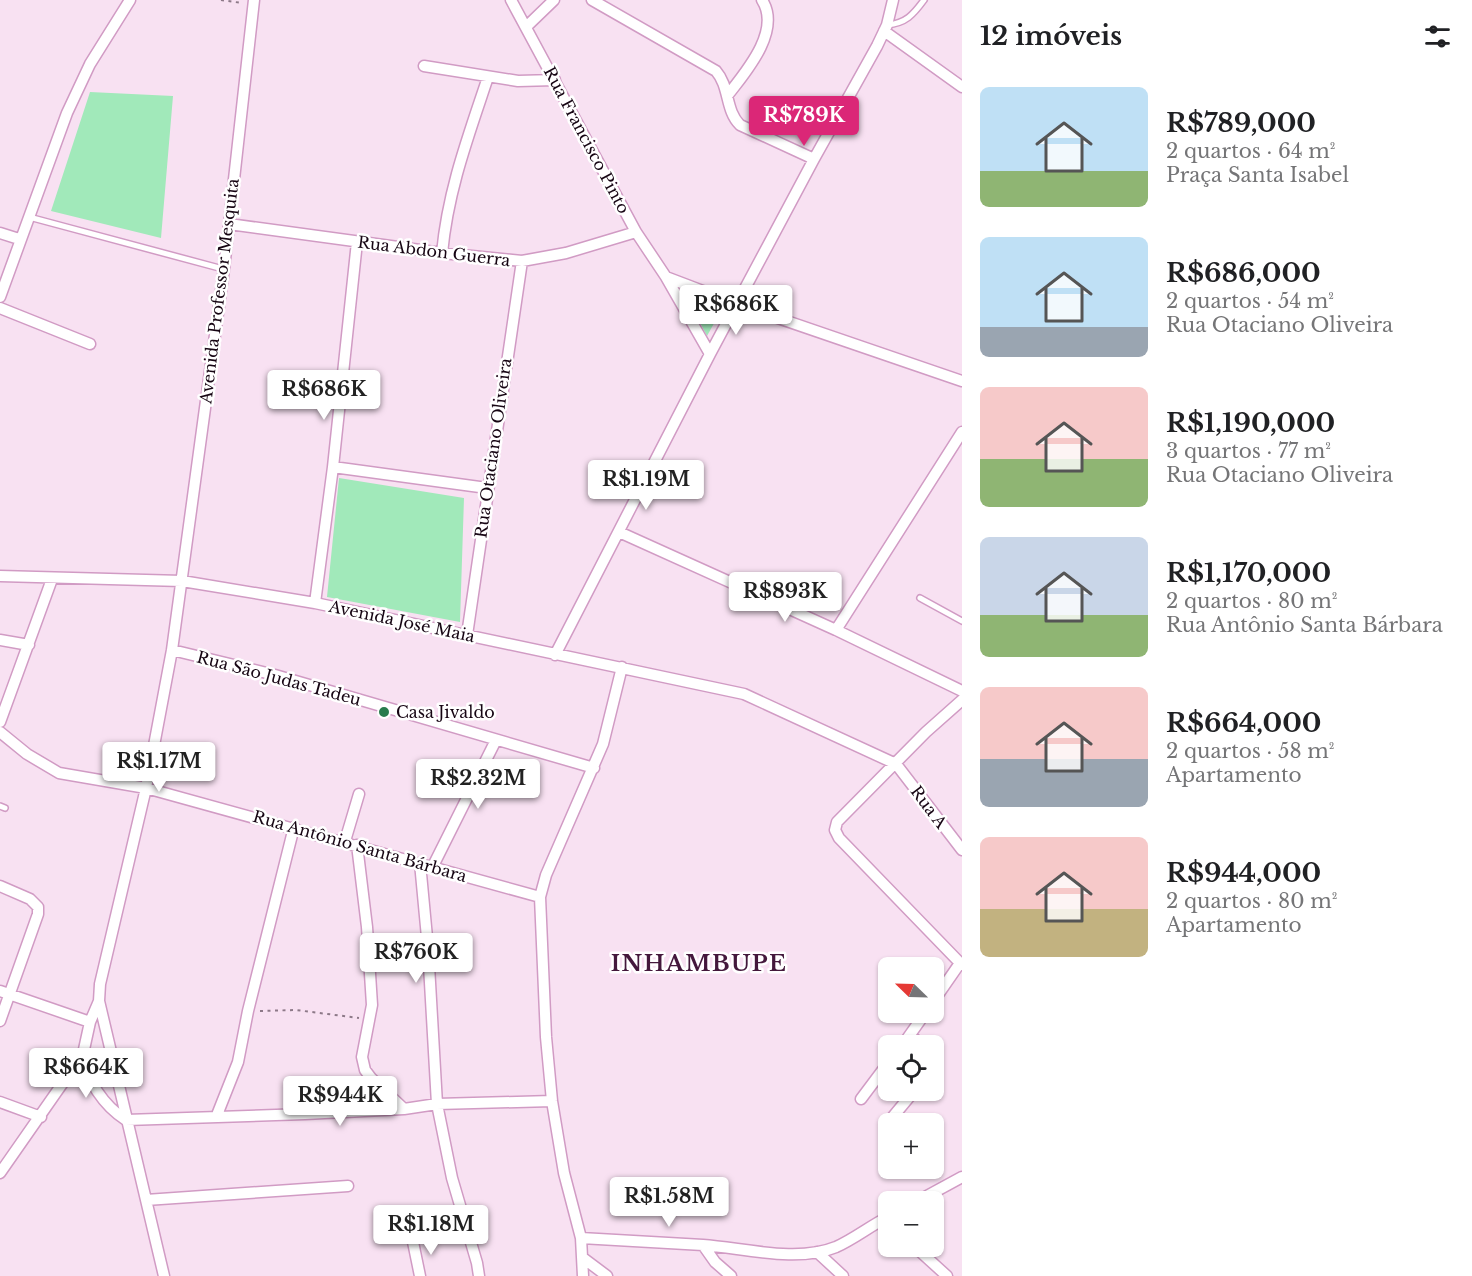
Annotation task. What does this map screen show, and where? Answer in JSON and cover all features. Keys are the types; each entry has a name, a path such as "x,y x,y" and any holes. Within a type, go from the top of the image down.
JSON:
{"street":[{"path":"0,297 19,239 80,83 130,0"},
{"name":"Rua Francisco Pinto","path":"512,0 636,232 666,277 710,354"},
{"path":"526,27 554,0"},
{"path":"592,0 716,71 722,78 734,118 740,125 814,159"},
{"path":"727,96 750,68 766,30 768,15 762,0"},
{"path":"555,655 710,354 886,28 893,0"},
{"name":"Avenida Professor Mesquita","path":"99,1001 104,962 146,788 172,650 224,269 254,2"},
{"path":"886,28 962,87"},
{"path":"424,66 518,81 555,80"},
{"path":"442,254 445,219 454,176 488,77"},
{"name":"Rua Abdon Guerra","path":"229,224 442,254 522,261 566,253 636,232"},
{"path":"0,233 19,239"},
{"path":"315,603 333,467 357,242"},
{"name":"Rua Otaciano Oliveira","path":"467,635 522,261"},
{"path":"666,277 737,304 962,381"},
{"path":"0,308 90,344"},
{"path":"836,630 962,432"},
{"path":"333,467 487,488"},
{"path":"619,532 836,630 962,691"},
{"name":"Avenida José Maia","path":"0,576 182,581 315,603 621,667 744,694 896,764"},
{"path":"0,722 52,579"},
{"path":"0,640 29,645"},
{"name":"Rua São Judas Tadeu","path":"172,650 275,675 594,768"},
{"path":"583,1276 581,1238 564,1173 552,1101 542,993 540,897 550,866 594,768 609,725 621,667"},
{"path":"944,987 961,964 839,838 835,830 837,822 932,726 962,700"},
{"name":"Rua Antônio Santa Bárbara","path":"0,732 27,754 59,772 146,788 345,841 540,897"},
{"path":"432,866 496,740"},
{"name":"Rua A","path":"896,764 962,850"},
{"path":"345,841 359,794"},
{"path":"217,1115 238,1062 248,1011 294,827"},
{"path":"357,845 367,927 372,1005 371,1019 362,1048 365,1070 404,1109"},
{"path":"420,863 428,948 437,1104 452,1178 479,1276"},
{"path":"0,886 30,899 38,907 38,914 5,993 0,1021"},
{"path":"5,993 90,1022"},
{"path":"99,1001 90,1022 83,1054 84,1067 112,1112 126,1120 404,1109 437,1104 552,1101"},
{"path":"99,1001 164,1276"},
{"path":"910,1035 918,1023"},
{"path":"0,1173 83,1054"},
{"path":"861,1100 878,1077"},
{"path":"896,1113 906,1101"},
{"path":"0,1102 41,1117"},
{"path":"936,1191 962,1177"},
{"path":"146,1200 348,1186"},
{"path":"581,1238 703,1245 784,1254 817,1252 835,1247 878,1224"},
{"path":"413,1242 420,1276"},
{"path":"703,1245 715,1262 730,1276"},
{"path":"817,1252 843,1276"},
{"path":"926,1257 947,1276"},
{"path":"583,1258 607,1276"}],"lane":[{"path":"886,28 906,21 924,0"},
{"path":"28,216 224,269"},
{"path":"920,598 962,621"}],"path":[{"path":"221,0 254,2"},
{"path":"248,1011 296,1010 371,1019"}],"green space":[{"path":"90,92 173,96 161,238 51,211"},
{"path":"685,294 723,307 707,336"},
{"path":"339,478 464,498 460,622 327,597"}],"place":[{"name":"Casa Jivaldo","path":"384,712"}],"district":[{"name":"INHAMBUPE","path":"699,963"}]}
